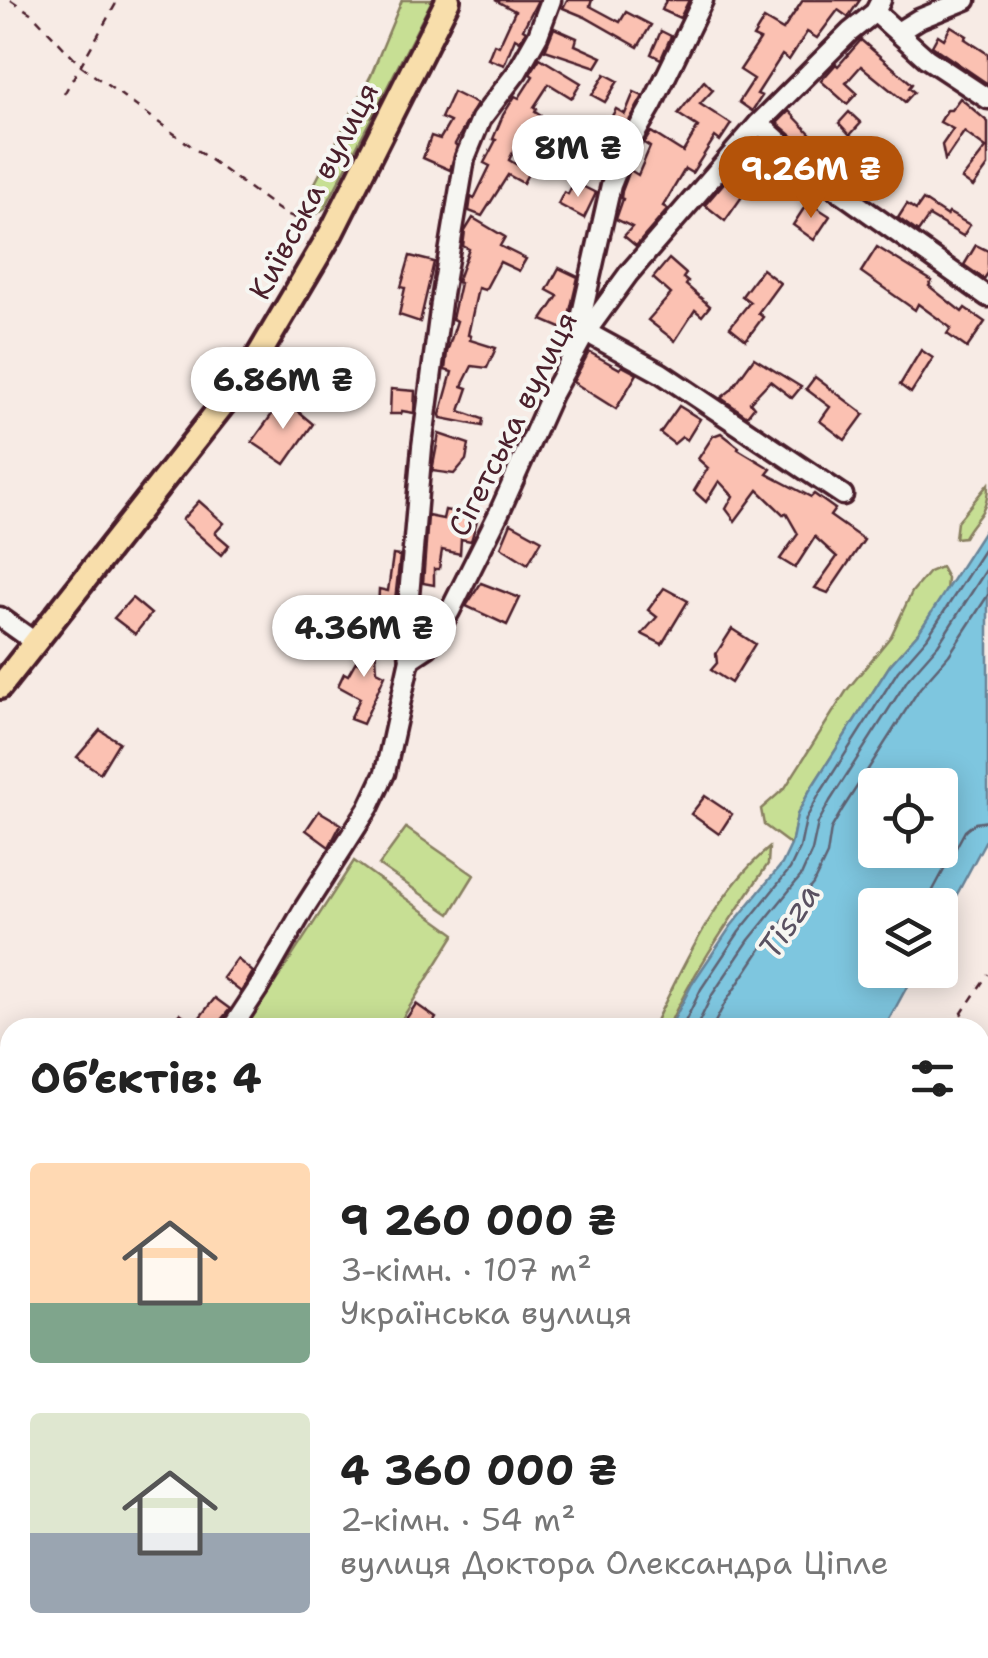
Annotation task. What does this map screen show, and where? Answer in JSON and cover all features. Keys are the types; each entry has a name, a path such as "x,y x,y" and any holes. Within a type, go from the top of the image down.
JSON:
{"main road":[{"name":"Київська вулиця","path":"0,687 250,370 331,233 448,0"}],"street":[{"path":"239,1018 370,807 385,773 410,660 406,630 422,447 465,158 481,120 517,72 538,35 550,0"},
{"path":"703,0 611,185 582,314 586,332 660,373 843,496"},
{"path":"898,32 918,19 966,0"},
{"path":"878,6 926,58 988,99"},
{"name":"Сігетська вулиця","path":"410,660 428,648 450,611 552,394 586,332 629,273 758,123 878,6"},
{"path":"758,123 816,175 988,297"},
{"path":"0,617 36,642"}],"path":[{"path":"11,0 32,14 81,66 282,212 331,233"},
{"path":"64,94 118,0"},
{"path":"959,1018 988,974"}],"green space":[{"path":"402,0 432,0 325,208 311,218 302,208 371,75"},
{"path":"988,484 981,513 964,537 955,538 957,522"},
{"path":"941,567 947,578 946,592 890,665 810,790 797,815 791,845 764,825 761,809 785,788 847,690 891,636 912,592 929,572"},
{"path":"406,828 474,875 450,914 379,865"},
{"path":"769,848 768,864 702,964 672,1018 658,1018 717,908"},
{"path":"354,861 455,934 403,1018 252,1018"}],"water":[{"name":"Tisza","path":"988,525 988,836 958,892 958,888 858,888 858,988 906,988 890,1018 675,1018 731,926 782,864 791,845 797,815 890,665 919,632"}],"building":[{"path":"495,0 538,0 523,29 526,31 520,41 515,38 504,65 488,59 494,44 499,46 515,11"},
{"path":"567,0 592,0 590,6 620,22 626,12 651,25 638,47 563,8"},
{"path":"666,0 689,0 680,18 662,10"},
{"path":"803,0 860,0 848,17 838,10 817,38 807,32 789,60 782,55 757,94 762,96 752,111 739,102 754,79 740,70 760,40 753,37 764,19 783,30"},
{"path":"951,26 988,54 988,84 932,46 938,35 944,39"},
{"path":"554,28 577,38 575,45 602,57 596,67 545,50"},
{"path":"661,31 671,36 661,59 651,54"},
{"path":"861,40 912,84 909,88 914,92 905,102 861,66 846,83 857,93 847,104 821,81"},
{"path":"540,58 581,83 572,98 549,84 534,107 535,112 585,149 593,136 599,139 616,109 625,114 634,92 643,96 601,171 571,152 564,165 549,157 556,144 527,125 509,160 529,172 523,183 508,175 482,216 469,211 471,197 474,199 490,166 484,163 503,115 515,96 519,98"},
{"path":"605,74 618,81 605,102 592,95"},
{"path":"704,81 713,90 700,104 731,124 720,141 715,137 692,173 685,169 663,206 668,209 636,246 624,236 632,227 616,219 630,170 638,175 650,147 644,143 651,132 683,152 698,127 678,114"},
{"path":"453,92 477,104 455,144 450,170 423,158 431,136 440,139 450,122 441,118"},
{"path":"960,98 988,122 988,166 973,187 962,179 986,148 964,132 945,160 942,145 953,129 940,122"},
{"path":"789,111 823,147 819,151 824,155 822,159 838,175 777,123"},
{"path":"849,112 861,123 850,135 839,123"},
{"path":"729,177 746,191 725,221 705,205"},
{"path":"574,182 596,193 584,218 558,204"},
{"path":"923,200 970,225 963,236 929,216 918,232 898,218 907,204 916,210"},
{"path":"808,202 830,216 814,240 793,225"},
{"path":"473,218 505,237 500,246 526,259 519,271 500,262 485,290 478,288 468,335 470,340 496,348 487,368 472,366 462,386 468,388 460,411 483,419 482,426 440,415 452,372 445,370 457,321 452,319 460,283 457,282 469,249 463,246 465,231"},
{"path":"976,245 988,251 988,273 984,279 964,265"},
{"path":"877,247 932,281 929,286 962,312 965,308 985,322 967,348 947,334 951,328 918,304 915,310 861,272"},
{"path":"410,256 434,262 420,322 399,315 405,288 401,287"},
{"path":"669,259 686,274 686,285 710,306 702,316 695,310 675,341 648,320 671,294 653,278"},
{"path":"559,268 578,277 570,311 570,332 542,320 558,296 547,290"},
{"path":"762,269 780,283 758,313 763,317 746,340 730,327 750,302 742,296"},
{"path":"921,350 933,358 911,393 900,385"},
{"path":"589,352 637,374 616,409 573,382"},
{"path":"754,358 801,387 792,398 770,381 750,402 754,407 747,416 721,398"},
{"path":"815,377 864,414 845,440 820,421 830,407 806,389"},
{"path":"391,389 415,391 414,413 390,414"},
{"path":"283,399 313,424 285,464 252,442"},
{"path":"679,406 700,419 687,440 682,437 674,444 660,433"},
{"path":"721,433 738,449 771,469 767,474 811,497 814,494 835,509 830,516 864,540 828,593 815,588 837,557 815,537 795,568 780,559 798,534 786,513 758,490 735,521 726,509 733,496 719,481 706,502 694,491 708,468 698,459 713,436"},
{"path":"439,434 469,444 466,460 454,474 432,471"},
{"path":"199,501 224,523 215,533 229,545 221,555 182,520"},
{"path":"445,510 478,517 471,541 461,539 460,554 442,550 439,569 434,569 434,585 423,583 428,516 443,519"},
{"path":"511,523 542,540 528,564 501,547"},
{"path":"393,555 400,556 391,636 377,633 379,589 388,591"},
{"path":"481,583 520,598 507,625 466,606"},
{"path":"664,588 688,601 662,644 642,634 657,617 648,610"},
{"path":"132,598 151,614 135,634 114,618"},
{"path":"370,625 374,625 377,671 385,675 363,724 350,719 360,698 338,686 356,661 363,664"},
{"path":"732,629 755,644 731,683 711,670"},
{"path":"100,730 119,742 100,773 77,757"},
{"path":"705,796 732,814 719,834 691,814"},
{"path":"319,811 341,824 329,847 306,830"},
{"path":"237,959 253,972 241,992 223,978"},
{"path":"215,998 230,1009 222,1018 200,1017"},
{"path":"416,1004 436,1018 407,1018"}]}
